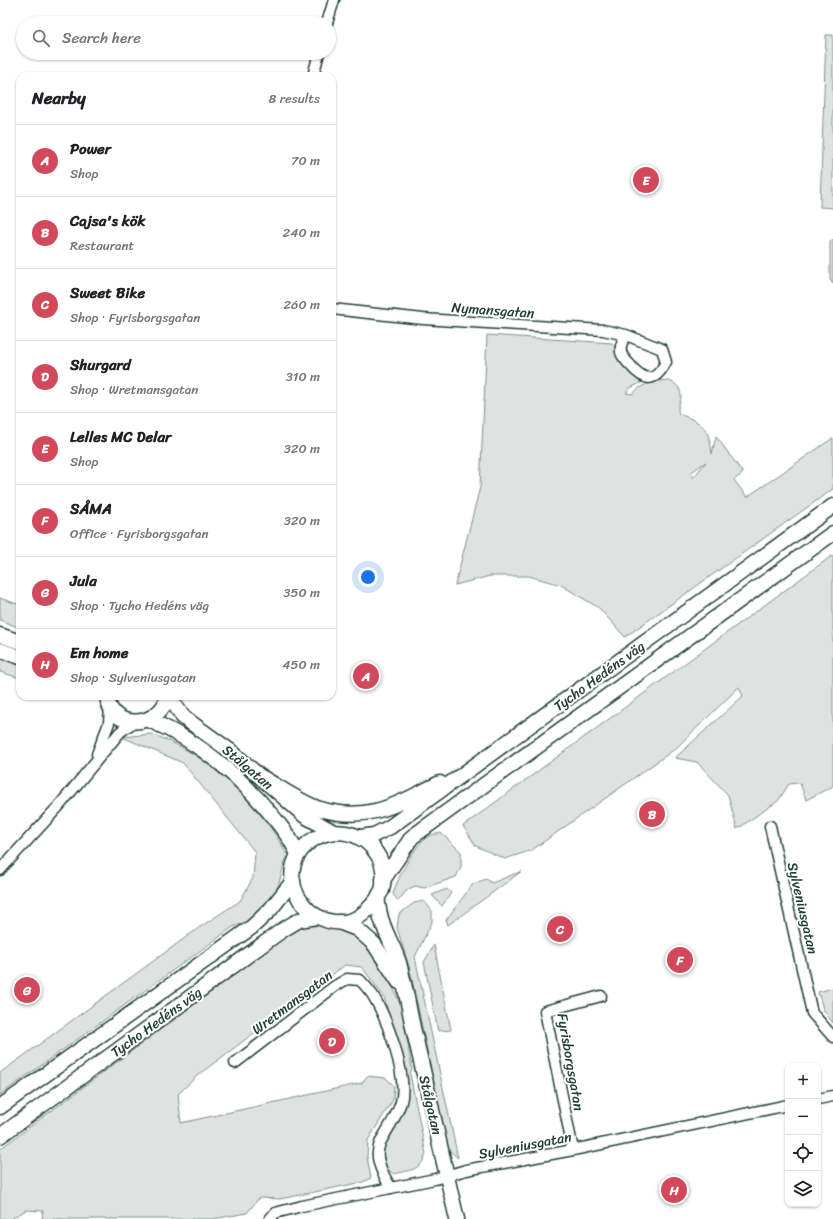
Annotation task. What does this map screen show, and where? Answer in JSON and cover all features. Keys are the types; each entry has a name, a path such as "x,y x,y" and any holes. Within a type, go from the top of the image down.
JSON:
{"main road":[{"name":"Tycho Hedéns väg","path":"361,837 374,835 390,827 833,506"},
{"name":"Tycho Hedéns väg","path":"384,880 412,837 833,533"},
{"path":"0,635 16,641"},
{"path":"0,650 16,656"},
{"path":"108,700 122,719 134,722 149,720 162,710 166,700"},
{"name":"Stålgatan","path":"171,700 183,717 233,753 305,816 332,832"},
{"name":"Stålgatan","path":"149,720 175,732 211,756 244,784 294,843 298,855"},
{"path":"263,778 319,809 352,815 372,813 395,805 476,765"},
{"path":"332,832 347,832 361,837 371,845 378,855 383,868 384,880 378,898 368,911 355,919 339,922 328,921 317,917 305,908 297,895 293,881 295,863 298,855 313,840 319,836 332,832"},
{"name":"Tycho Hedéns väg","path":"0,1107 252,927 270,910 293,881"},
{"name":"Stålgatan","path":"378,898 380,915 399,963 456,1219"},
{"name":"Tycho Hedéns väg","path":"0,1136 281,931 299,920 317,917"},
{"name":"Stålgatan","path":"339,922 357,929 374,944 405,991"}],"street":[{"path":"329,16 334,0"},
{"path":"314,72 317,60"},
{"name":"Nymansgatan","path":"336,309 423,319 603,330 626,335 662,349 666,362 660,373 651,379 643,378 638,373 621,354 620,346 626,335"},
{"path":"94,762 109,724 107,700"},
{"path":"0,870 59,806 120,732 134,722"},
{"name":"Sylveniusgatan","path":"770,826 812,1013 833,1036"},
{"name":"Wretmansgatan","path":"235,1063 335,986 347,979 360,980 371,992 384,1016 400,1071 402,1092 401,1104 382,1137 377,1155 382,1174 391,1188"},
{"name":"Fyrisborgsgatan","path":"573,1150 546,1011 601,996"},
{"path":"821,1098 833,1096"},
{"name":"Sylveniusgatan","path":"270,1219 275,1213 302,1206 435,1179 447,1174 573,1150 785,1106"}],"shaded area":[{"path":"826,35 833,35 833,208 820,207"},
{"path":"833,239 833,284 830,280 830,242"},
{"path":"487,335 612,343 643,382 630,388 626,393 633,394 641,387 658,381 670,381 676,385 679,388 681,396 678,409 679,414 694,420 704,428 709,438 712,454 716,436 743,473 734,480 747,497 833,438 833,489 625,637 599,608 561,585 529,576 490,576 455,585 480,487","holes":["706,462 693,478 690,473"]},
{"path":"833,555 833,786 806,800 800,783 789,784 778,801 737,829 728,795 697,762 675,758 743,696 739,687 675,749 532,850 505,859 476,846 463,826"},
{"path":"0,598 16,604 16,626 0,620"},
{"path":"0,654 16,660 16,677 0,672"},
{"path":"151,734 168,740 183,748 213,768 240,792 263,818 287,854 277,890 247,922 233,927 0,1095 0,1073 200,927 240,901 253,878 255,852 183,763 122,737"},
{"path":"441,833 461,852 461,867 456,877 424,888 415,886 407,890 398,901 393,894 402,871 413,853 429,836"},
{"path":"522,871 448,925 446,920 473,884 486,879 492,883"},
{"path":"447,889 451,893 442,906 432,895"},
{"path":"424,901 432,911 432,922 415,957 458,1158 448,1149 410,970 397,928 399,914 414,903"},
{"path":"304,923 344,929 361,941 381,961 402,1008 412,1069 410,1074 426,1154 424,1160 418,1167 394,1174 386,1168 383,1155 386,1139 404,1107 408,1084 384,997 362,967 345,965 198,1075 178,1094 181,1123 362,1083 367,1076 386,1078 394,1086 393,1100 368,1140 367,1157 371,1178 363,1182 280,1199 259,1198 247,1213 213,1219 42,1219 43,1211 26,1210 11,1219 0,1219 0,1149"},
{"path":"434,945 451,1030 438,1031 424,962"},
{"path":"833,988 833,1023 823,1009 818,992"}],"place":[{"name":"Lelles MC Delar","path":"646,180"},
{"name":"Power","path":"366,676"},
{"name":"Cajsa's kök","path":"652,814"},
{"name":"Sweet Bike","path":"560,929"},
{"name":"SÅMA","path":"680,960"},
{"name":"Jula","path":"27,990"},
{"name":"Shurgard","path":"332,1041"},
{"name":"Em home","path":"674,1190"}]}
